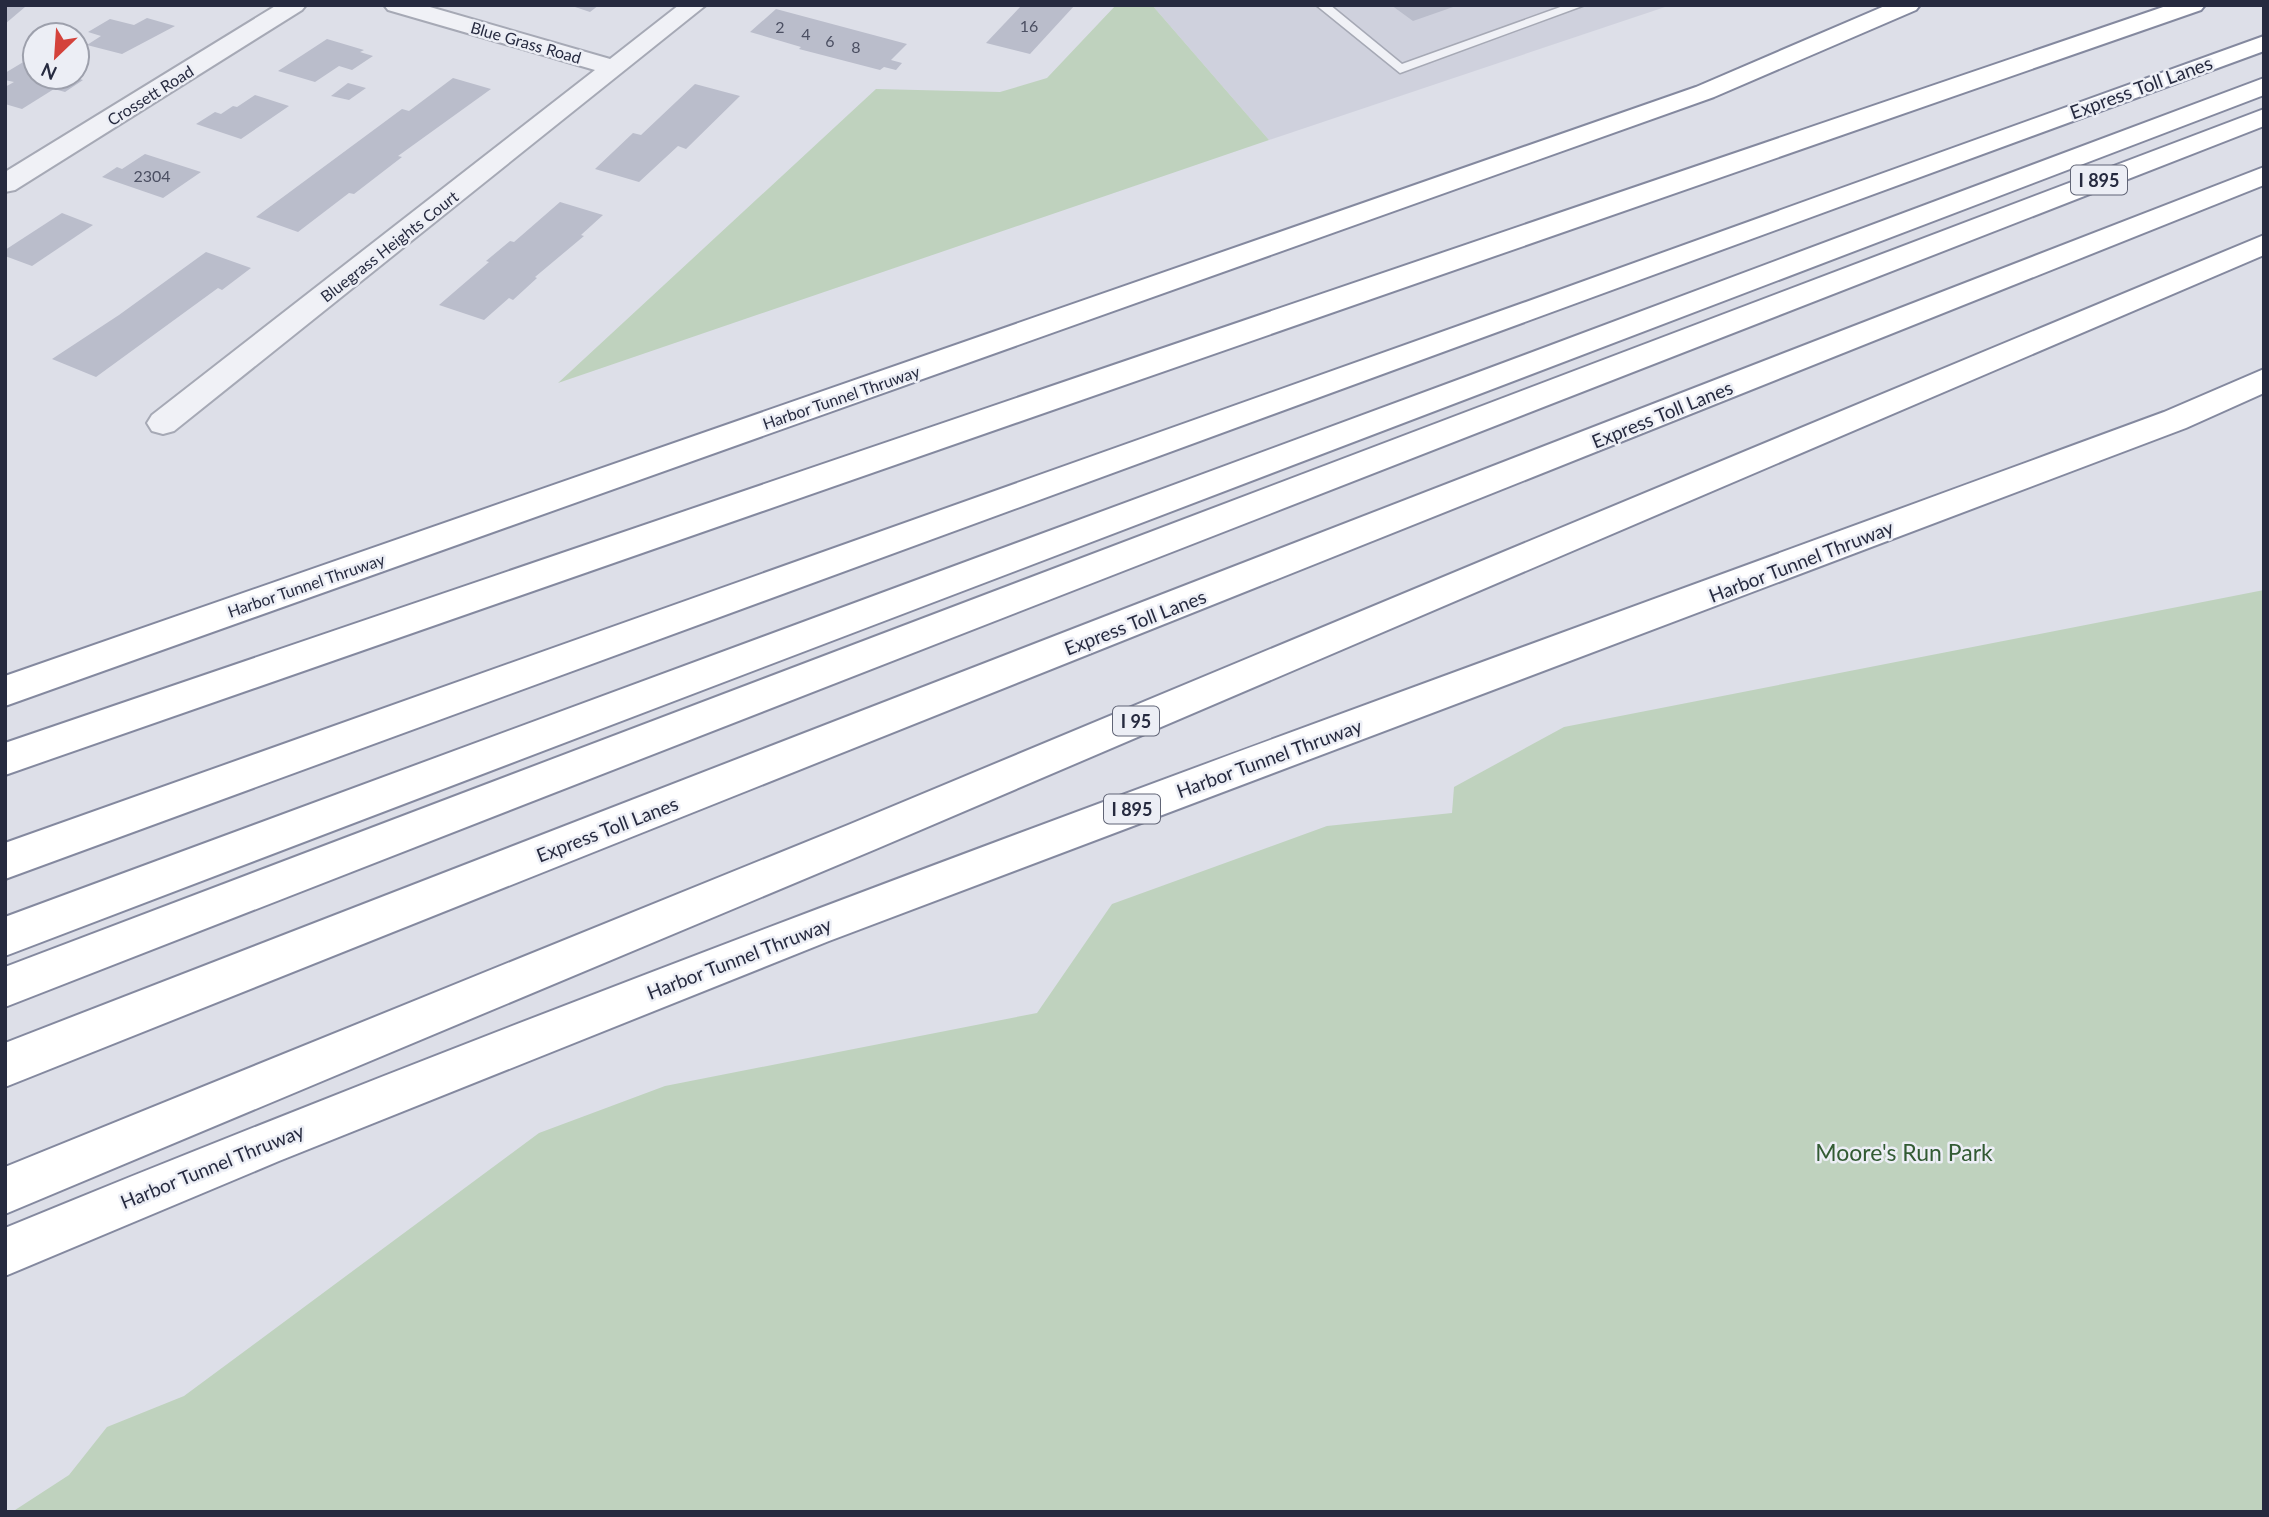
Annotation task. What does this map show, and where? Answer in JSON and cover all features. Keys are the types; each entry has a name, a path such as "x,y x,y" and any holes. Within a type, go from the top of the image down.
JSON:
{"highway":[{"name":"Harbor Tunnel Thruway","path":"5,691 1704,92 1908,5"},
{"path":"5,759 2193,5"},
{"name":"Express Toll Lanes","path":"5,861 1508,319 2264,43"},
{"path":"5,936 1495,379 2264,86"},
{"name":"I 895","path":"5,987 2264,117"},
{"name":"Express Toll Lanes","path":"5,1065 2264,175"},
{"name":"I 95","path":"5,1192 875,832 2264,244"},
{"name":"Harbor Tunnel Thruway","path":"5,1252 172,1181 803,932 2175,420 2264,380"}],"street":[{"name":"Crossett Road","path":"5,184 294,5"},
{"name":"Blue Grass Road","path":"396,5 614,68"},
{"name":"Bluegrass Heights Court","path":"163,423 694,5"}],"lane":[{"path":"1322,5 1401,69 1579,5"}],"shaded area":[{"path":"1152,5 1671,5 1269,140"}],"green space":[{"path":"1116,5 1152,5 1269,140 558,383 876,89 1000,92 1047,78"},
{"name":"Moore's Run Park","path":"2264,590 2264,1512 12,1512 69,1475 107,1427 184,1396 539,1133 665,1086 1037,1013 1112,904 1327,826 1452,813 1454,787 1564,727"}],"building":[{"path":"569,5 599,5 590,12"},
{"path":"1022,5 1075,5 1030,54 986,43"},
{"path":"1391,5 1456,5 1456,6 1413,21"},
{"path":"5,6 25,7 5,24"},
{"path":"776,9 907,44 891,60 902,63 896,70 884,67 880,70 799,49 801,47 750,32"},
{"path":"147,18 175,26 122,54 91,46 91,42 101,36 91,33 91,30 110,19 134,25"},
{"path":"327,39 364,50 360,52 373,56 352,70 339,66 315,82 278,71"},
{"path":"21,63 21,91 51,91 22,109 5,104 5,87 14,82 5,80 5,73"},
{"path":"453,78 491,89 398,156 402,157 354,194 349,193 298,232 256,217 402,109 409,111"},
{"path":"348,83 366,88 349,100 331,96"},
{"path":"695,84 740,96 686,149 678,146 639,182 595,169 633,133 641,135"},
{"path":"255,95 289,106 241,139 196,124 215,112 221,114 233,106 237,107"},
{"path":"145,154 201,172 163,198 102,177 117,167 122,169"},
{"path":"560,202 603,215 581,235 584,236 535,277 537,278 513,300 509,298 484,320 439,305 489,262 486,261 510,241 514,242"},
{"path":"62,213 93,225 32,266 5,256 5,250"},
{"path":"206,252 251,268 222,290 218,288 96,377 52,359 119,315"}]}
